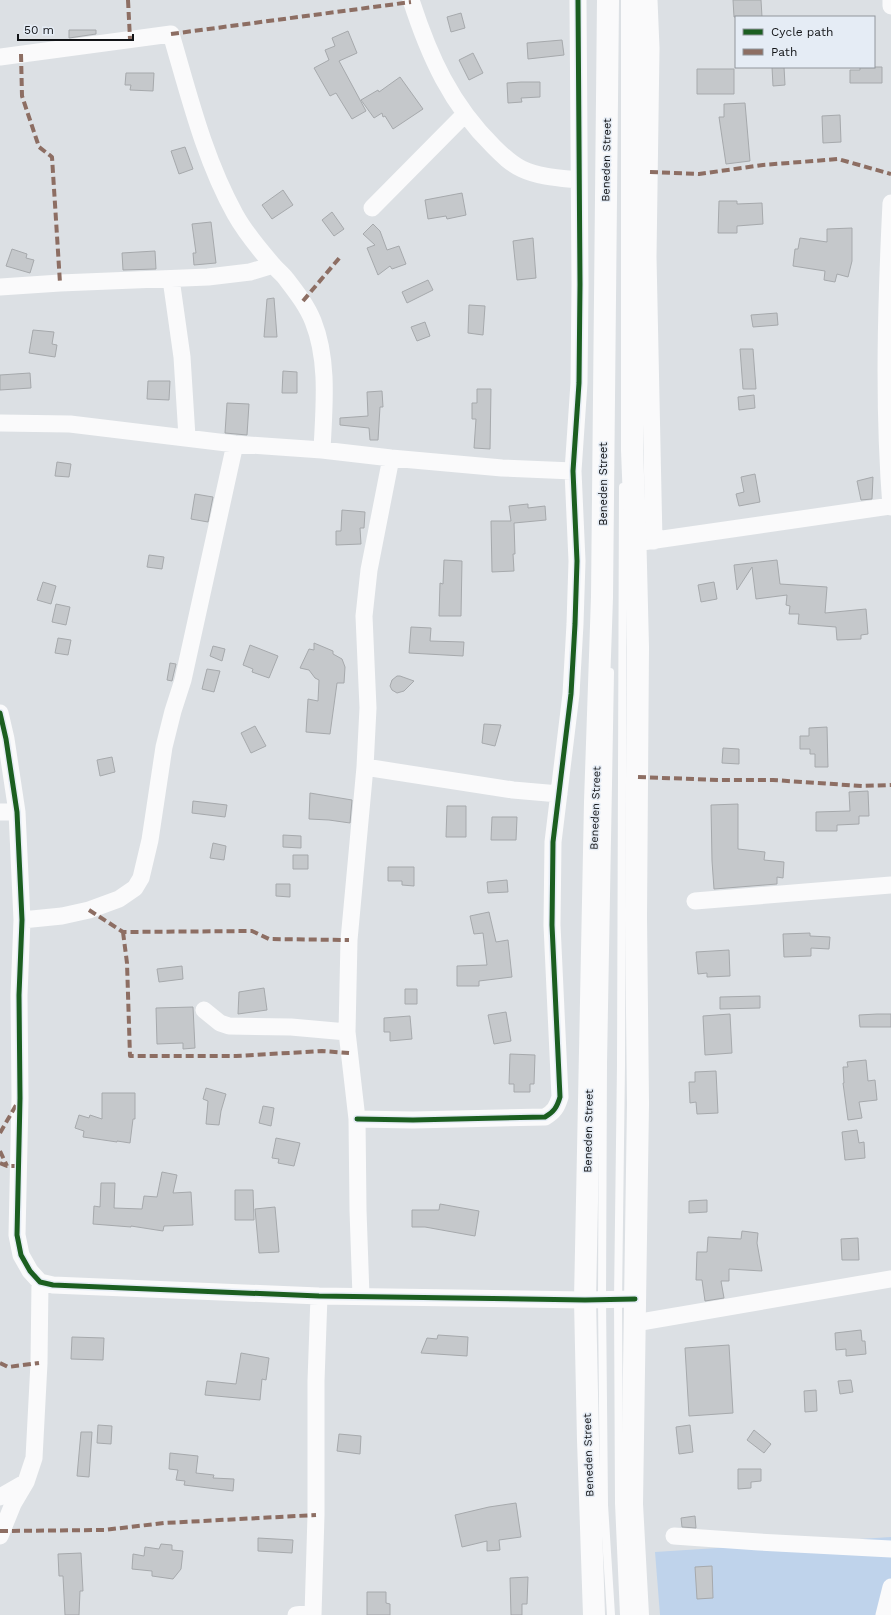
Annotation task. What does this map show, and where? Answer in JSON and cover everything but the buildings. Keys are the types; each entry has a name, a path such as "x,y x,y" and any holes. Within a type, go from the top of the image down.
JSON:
{"main road":[{"name":"Beneden Street","path":"608,0 602,597 595,802 610,1300 635,1323 632,1504 638,1615"},
{"name":"Beneden Street","path":"594,1615 588,1440 638,1104 636,925 638,647 644,542 632,450 632,0"}],"street":[{"path":"411,0 429,51 446,85 464,115 481,134 504,157 522,169 541,175 579,180"},
{"path":"357,1119 413,1120 545,1117 552,1113 558,1106 560,1096 552,925 553,842 575,652 577,561 573,471 578,383 580,284 578,0"},
{"path":"649,0 651,48 644,542 891,507 888,462 886,313 891,203"},
{"path":"891,0 891,6"},
{"path":"0,57 171,34 200,134 218,181 248,235 286,278 303,301 313,321 321,351 325,391 322,450"},
{"path":"372,208 464,115"},
{"path":"0,287 171,279 236,274 250,272 273,265"},
{"path":"171,279 182,357 188,437"},
{"path":"0,423 70,424 188,437 235,444 322,450 502,468 573,471"},
{"path":"22,920 62,916 110,903 128,894 141,878 150,840 164,747 183,680 235,444"},
{"path":"362,1296 358,1210 357,1119 347,1032 350,940 365,767 368,708 364,616 369,570 391,458"},
{"path":"0,713 6,739 17,812 22,920 19,995 20,1098 17,1235 21,1255 30,1271 40,1282 53,1285 318,1296 610,1300"},
{"path":"365,767 513,790 559,794"},
{"path":"0,812 17,812"},
{"path":"695,901 891,885"},
{"path":"204,1010 220,1023 230,1026 292,1026 347,1032"},
{"path":"635,1323 891,1279"},
{"path":"0,1536 13,1504 26,1482 34,1458 40,1282"},
{"path":"296,1615 313,1614 316,1515 316,1381 318,1296"},
{"path":"0,1497 26,1482"},
{"path":"674,1536 891,1549"},
{"path":"884,1615 891,1587"}],"lane":[{"path":"624,400 626,0"},
{"path":"611,1615 604,1505 622,921 623,480"},
{"path":"610,666 603,1063 610,1300 624,1615"}],"shaded area":[{"path":"891,1537 891,1615 660,1615 655,1552"}],"marked path":[{"path":"128,0 130,39"},
{"path":"171,34 411,2"},
{"path":"21,54 22,96 39,147 52,157 60,283"},
{"path":"650,172 699,174 763,165 838,159 891,174"},
{"path":"303,301 341,256"},
{"path":"638,777 773,780 862,786 891,785"},
{"path":"89,910 123,932 252,931 269,939 349,940"},
{"path":"123,932 127,963 130,1056 236,1056 322,1051 349,1053"},
{"path":"0,1133 19,1100"},
{"path":"0,1151 7,1166"},
{"path":"0,1163 7,1166 18,1166"},
{"path":"0,1363 8,1367 39,1363"},
{"path":"0,1531 104,1530 164,1523 316,1515"}],"cycle path":[{"path":"357,1119 413,1120 545,1117 555,1109 560,1097 552,925 553,842 571,694 577,561 573,471 579,383 580,284 578,0"},
{"path":"0,713 6,739 17,812 22,920 19,995 20,1098 17,1235 21,1255 30,1271 40,1282 53,1285 319,1296 585,1300 635,1299"}]}
